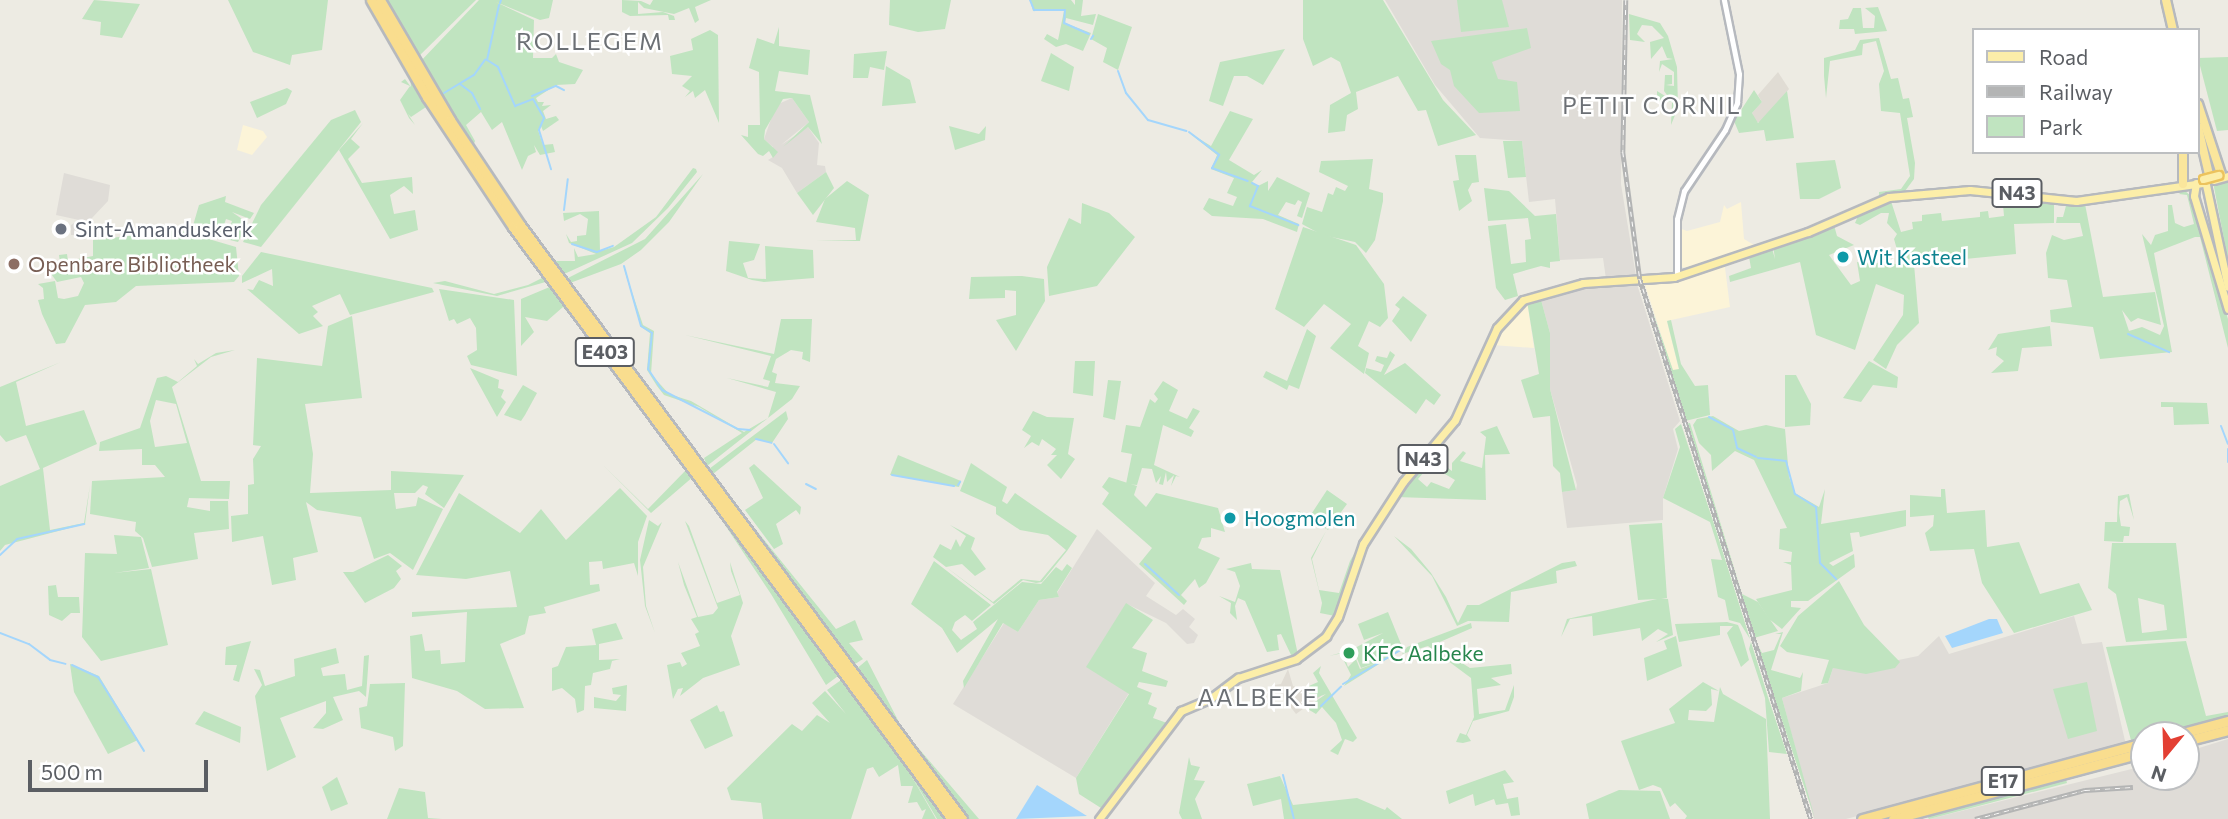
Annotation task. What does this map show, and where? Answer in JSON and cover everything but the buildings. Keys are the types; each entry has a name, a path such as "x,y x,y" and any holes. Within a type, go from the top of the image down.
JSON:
{"highway":[{"name":"E403","path":"371,0 505,216 952,819"},
{"name":"E403","path":"380,0 445,111 520,225 962,819"},
{"path":"2168,2 2174,28"},
{"path":"2200,116 2210,179"},
{"path":"2200,136 2210,179"},
{"path":"2185,154 2210,179"},
{"path":"2200,154 2210,179"},
{"path":"2200,731 2226,726"},
{"path":"2200,736 2226,726"},
{"name":"E17","path":"1862,819 2130,747"},
{"name":"E17","path":"1893,819 2130,756"}],"main road":[{"path":"1679,275 1675,264 1676,219 1684,191 1725,130 1737,103 1739,74 1724,0"},
{"path":"2210,179 2194,196 2228,309"},
{"path":"2210,179 2228,273"},
{"path":"2210,179 2228,287"},
{"name":"N43","path":"1099,819 1177,714 1240,677 1296,659 1326,636 1338,617 1363,544 1403,482 1455,420 1494,332 1513,307 1532,295 1562,287 1679,275 1725,257 1808,232 1872,201 1899,195 1986,190 2076,201 2144,193 2210,179"}],"shaded area":[{"path":"1385,0 1622,0 1621,184 1636,276 1606,279 1603,258 1560,260 1555,199 1529,202 1522,141 1480,138 1435,85"},
{"path":"1778,72 1789,89 1761,122 1755,122 1752,113 1762,102 1758,95"},
{"path":"792,98 809,122 781,145 808,127 819,143 817,165 825,166 826,172 797,193 782,168 768,160 773,157 773,147 764,139 776,105"},
{"path":"243,125 263,131 267,137 252,155 237,150"},
{"path":"64,173 110,185 108,201 76,235 71,235 71,225 79,220 56,215"},
{"path":"1741,202 1744,239 1754,245 1686,268 1678,266 1679,228 1687,231 1720,222 1724,205 1727,209"},
{"path":"1724,260 1730,307 1667,321 1679,370 1673,371 1645,285"},
{"path":"1636,281 1680,421 1673,429 1678,449 1663,498 1663,520 1567,528 1562,492 1576,490 1577,485 1550,389 1550,333 1540,296 1570,288"},
{"path":"1527,301 1534,348 1492,345 1498,329"},
{"path":"1097,529 1155,583 1146,596 1176,615 1183,609 1195,619 1189,627 1198,635 1194,643 1187,644 1166,623 1127,604 1129,693 1076,778 953,704 1004,623 1018,632 1039,600 1059,597 1057,593"},
{"path":"2074,616 2082,644 2102,642 2126,745 1846,819 1814,819 1782,698 1828,683 1833,668 1854,669 1918,656 1939,636 1949,654"},
{"path":"1288,669 1293,686 1321,696 1296,714 1274,685 1281,684"},
{"path":"2228,739 2228,819 1929,819 2130,769 2130,791 2200,791 2200,748"}],"green space":[{"path":"94,0 140,4 122,38 100,35 101,22 82,19"},
{"path":"228,0 328,0 322,50 292,55 290,65 253,52"},
{"path":"383,0 476,0 416,59"},
{"path":"479,0 553,0 549,18 540,20 496,2 534,20 533,58 552,58 556,54 559,62 583,70 575,84 556,85 536,98 538,102 544,102 542,106 551,105 543,111 546,119 556,116 559,120 543,131 541,126 538,130 543,145 553,144 555,152 540,155 534,145 536,152 528,156 522,170 502,122 492,130 481,112 466,125 475,141 472,149 419,63"},
{"path":"622,0 641,1 650,5 653,0 711,0 695,7 699,20 695,23 689,8 674,14 644,8 638,2 638,14 663,12 674,16 675,20 669,20 668,15 630,16 622,12"},
{"path":"890,0 951,0 945,29 918,32 889,25"},
{"path":"1030,0 1071,0 1075,5 1075,0 1083,0 1081,16 1096,14 1093,25 1066,18 1065,23 1091,33 1083,51 1066,44 1056,47 1044,39 1047,34 1058,40 1064,11 1033,11"},
{"path":"1303,0 1383,0 1443,100 1476,135 1438,146 1426,110 1418,111 1398,76 1356,92 1358,109 1347,115 1345,131 1328,133 1330,105 1351,93 1340,62 1331,57 1313,66 1303,39"},
{"path":"1457,0 1502,0 1509,27 1461,32"},
{"path":"1878,7 1887,31 1855,34 1854,29 1839,29 1840,20 1848,19 1853,8 1861,8 1863,28 1874,28 1875,16 1865,8"},
{"path":"1098,14 1132,27 1118,70 1103,62 1107,48 1091,39"},
{"path":"1629,14 1660,23 1668,36 1677,67 1678,108 1671,125 1672,102 1657,101 1657,91 1670,99 1664,91 1665,75 1672,75 1672,84 1666,85 1674,86 1674,72 1662,64 1659,72 1660,61 1673,59 1667,58 1662,46 1651,59 1650,42 1664,38 1652,26 1642,25 1637,34 1645,42 1630,40"},
{"path":"779,27 779,46 810,50 808,75 779,71 775,91 810,95 822,144 808,127 783,147 809,122 792,98 783,99 765,130 764,139 778,152 773,158 769,151 763,156 758,154 741,135 748,137 748,125 760,125 759,72 749,68 757,38 774,44"},
{"path":"1527,28 1531,48 1492,62 1498,79 1517,82 1520,111 1479,113 1454,86 1450,70 1441,64 1431,41"},
{"path":"710,30 718,35 719,123 705,90 695,98 693,91 685,97 690,91 682,86 692,76 672,74 670,56 693,50 691,39"},
{"path":"1879,38 1891,79 1898,78 1903,99 1909,98 1913,117 1907,118 1915,163 1914,179 1905,191 1879,196 1879,192 1901,189 1910,176 1900,113 1881,111 1879,84 1884,71 1876,41 1863,44 1862,55 1830,61 1826,98 1824,58 1855,50 1860,40"},
{"path":"1285,49 1263,85 1247,76 1234,76 1223,106 1209,101 1220,62"},
{"path":"887,51 884,70 870,67 868,78 853,78 854,54"},
{"path":"1051,53 1074,67 1069,91 1041,81"},
{"path":"2228,57 2228,130 2217,131 2200,58"},
{"path":"886,66 910,80 916,103 882,106"},
{"path":"410,75 466,164 426,107 411,117 408,114 415,125 409,118 400,100 410,86 401,82 405,79 411,87"},
{"path":"287,88 292,91 286,104 257,118 250,102"},
{"path":"1754,90 1762,102 1752,113 1758,123 1787,91 1794,138 1766,141 1764,130 1739,133 1734,121"},
{"path":"355,110 361,122 261,247 243,242 261,205 331,120"},
{"path":"1230,111 1253,119 1229,160 1254,175 1262,170 1252,182 1258,186 1268,181 1268,191 1277,177 1310,193 1302,218 1297,216 1302,202 1298,200 1295,205 1286,202 1278,215 1299,224 1297,232 1263,219 1212,216 1203,209 1209,198 1233,206 1237,197 1227,193 1234,178 1211,169 1217,155 1188,132 1211,146"},
{"path":"363,123 351,139 360,147 348,159 362,183 412,177 413,194 404,186 390,195 394,214 415,210 418,230 390,239 339,150"},
{"path":"949,126 979,134 986,126 985,140 955,150"},
{"path":"1503,141 1522,141 1526,177 1508,178"},
{"path":"1455,155 1476,155 1479,182 1472,183 1468,190 1472,201 1459,211 1453,181 1459,180"},
{"path":"1373,159 1369,189 1383,193 1383,201 1375,240 1366,253 1355,242 1322,235 1302,224 1307,207 1322,212 1328,193 1333,195 1336,187 1345,191 1348,186 1319,172 1321,161"},
{"path":"1835,160 1841,188 1819,199 1800,199 1796,163"},
{"path":"693,168 697,172 668,208 632,243 562,275 551,261 575,261 574,248 578,257 596,254 569,243 566,234 571,242 577,241 577,236 586,235 588,219 580,214 564,221 563,213 599,211 600,251 614,247 656,217"},
{"path":"826,172 834,188 813,215 797,193"},
{"path":"703,174 669,222 641,250 621,264 570,283 705,467 564,280 645,239"},
{"path":"2228,178 2228,260 2213,182"},
{"path":"847,181 869,195 860,241 816,241 856,240 855,228 816,222 825,199"},
{"path":"1484,188 1509,191 1535,216 1556,214 1560,261 1550,262 1550,268 1541,266 1513,274 1518,296 1505,300 1496,288 1488,226 1506,224 1511,264 1526,262 1525,240 1531,239 1528,218 1488,221"},
{"path":"2184,190 2192,197 2228,319 2228,348 2200,237 2195,237 2154,253 2172,352 2100,359 2093,327 2051,322 2050,310 2072,307 2067,280 2048,278 2046,253 2052,235 2064,240 2083,236 2080,223 2056,223 2057,217 2063,217 2067,202 2107,200 2085,204 2103,297 2155,292 2161,325 2138,318 2131,322 2122,310 2129,331 2142,327 2160,335 2164,326 2142,234 2151,245 2155,235 2168,231 2168,205 2172,205 2175,223 2184,227 2194,224 2187,195 2179,194"},
{"path":"2002,194 2054,201 2054,223 2014,224 2016,254 1914,264 1919,323 1897,345 1886,369 1873,360 1903,315 1904,295 1876,284 1855,350 1816,335 1800,262 1730,282 1729,276 1751,268 1748,251 1771,245 1775,259 1773,245 1834,225 1837,236 1854,245 1829,255 1851,285 1860,281 1857,262 1898,264 1900,260 1894,239 1897,234 1887,223 1889,213 1881,213 1860,225 1855,223 1861,209 1890,198 1901,232 1913,229 1912,222 1922,221 1922,215 1941,213 1942,221 1980,217 1980,212 1988,211 1989,218 2004,216"},
{"path":"226,196 225,202 254,213 250,219 232,212 248,223 238,242 226,239 232,221 226,219 220,237 192,229 199,205"},
{"path":"1082,203 1109,213 1135,237 1097,286 1049,296 1047,267 1069,218 1081,224"},
{"path":"1303,227 1356,245 1384,284 1388,318 1380,327 1369,321 1358,346 1369,353 1364,374 1330,348 1351,324 1324,304 1304,327 1275,309"},
{"path":"178,230 236,247 239,276 234,282 136,286 116,302 85,305 65,343 56,344 42,314 38,300 44,299 43,288 38,284 55,281 58,298 64,299 78,296 84,283 81,277 57,282 49,271 61,270 59,255 67,254 68,261 93,256 93,240"},
{"path":"729,241 760,244 754,260 743,263 748,278 766,279 765,246 813,250 814,278 764,282 752,280 726,271"},
{"path":"523,246 549,281 497,296 433,283 445,281 494,294 528,285 542,278"},
{"path":"261,252 432,288 434,292 350,315 340,294 312,306 318,312 313,316 323,326 299,334 247,289 253,290 259,280 273,286 272,269 242,283 242,276"},
{"path":"623,265 643,325 654,331 651,374 669,394 691,401 744,432 768,418 707,466 704,458 742,433 699,407 664,395 657,386 647,370 650,333 641,327"},
{"path":"1022,276 1044,279 1045,301 1016,351 996,320 1016,315 1016,291 1005,290 1005,298 969,299 971,277"},
{"path":"1643,284 1673,370 1679,369 1667,321 1671,320 1681,364 1695,386 1708,385 1710,415 1685,421"},
{"path":"552,286 694,476 651,513 603,465 648,509 686,470 579,326 563,307 547,321 525,317 534,332 521,346 521,299"},
{"path":"439,289 514,300 517,376 471,365 467,356 477,350 476,328 470,318 457,324 454,319 449,321"},
{"path":"1403,296 1427,315 1411,342 1392,321 1400,309 1395,305"},
{"path":"1540,296 1550,333 1550,389 1576,490 1562,492 1560,473 1553,466 1550,416 1533,418 1521,380 1539,374 1527,301"},
{"path":"352,316 362,398 305,404 313,454 310,493 391,490 391,471 464,475 444,508 425,494 428,487 423,485 415,493 394,493 396,509 416,506 418,497 443,509 413,570 390,553 374,559 361,517 317,510 306,502 318,552 293,558 296,580 272,585 263,536 232,542 231,516 248,514 248,485 254,484 253,459 261,446 253,445 257,358 322,366 328,326"},
{"path":"781,319 812,319 810,362 802,359 803,352 791,350 776,359 772,372 777,374 775,383 800,386 792,399 768,418 776,392 727,378 768,387 770,381 763,379 771,356 685,335 774,354"},
{"path":"2050,326 2052,346 2022,348 2018,371 1991,373 2004,361 1996,355 1997,347 1988,350 1998,334"},
{"path":"1307,329 1316,336 1299,389 1289,385 1287,390 1263,377 1266,371 1287,381"},
{"path":"235,350 211,357 172,387 201,481 230,481 229,499 189,498 187,507 210,511 210,501 228,501 229,529 194,533 198,559 152,567 143,538 135,531 136,522 90,514 92,481 165,477 155,465 142,465 142,449 99,451 100,442 140,428 157,378 166,376 178,382 197,366 194,359 198,364 216,353","holes":["156,400 176,404 187,443 155,447 150,421"]},
{"path":"1390,351 1395,355 1384,375 1405,363 1441,395 1434,405 1426,399 1416,414 1365,373 1366,368 1381,372 1384,365 1375,361 1377,356 1387,358"},
{"path":"1075,361 1095,361 1093,396 1073,393"},
{"path":"1869,361 1898,377 1897,388 1873,385 1861,402 1843,398"},
{"path":"61,362 16,382 26,426 84,410 97,444 43,468 50,530 84,523 90,485 85,524 5,545 0,551 0,486 40,469 26,435 6,442 0,435 0,387"},
{"path":"470,368 499,380 498,388 504,390 501,397 506,402 497,417"},
{"path":"1785,375 1796,375 1811,404 1810,425 1785,427"},
{"path":"1108,380 1121,381 1115,420 1103,417"},
{"path":"1163,381 1178,390 1169,411 1187,419 1193,408 1200,411 1189,428 1194,431 1191,437 1163,425 1154,465 1180,477 1176,476 1171,486 1174,475 1167,482 1166,472 1163,485 1159,484 1161,476 1156,483 1152,469 1142,468 1137,485 1126,484 1132,454 1121,452 1126,425 1140,427 1150,399 1155,403 1158,399 1154,394"},
{"path":"523,385 537,393 521,421 504,415"},
{"path":"2161,402 2207,403 2209,424 2174,425 2173,407 2161,407"},
{"path":"786,411 788,419 772,443 757,439 713,474 709,469"},
{"path":"1033,411 1047,417 1074,418 1068,454 1075,459 1061,479 1047,465 1057,455 1051,455 1056,449 1042,439 1039,446 1032,442 1024,448 1031,436 1022,430"},
{"path":"1713,416 1739,431 1766,425 1785,429 1789,477 1795,493 1819,507 1825,489 1821,524 1906,510 1906,526 1860,537 1859,532 1850,533 1853,551 1829,563 1833,566 1854,554 1855,567 1808,601 1791,601 1791,607 1801,608 1782,629 1769,619 1756,599 1792,590 1791,565 1783,562 1791,562 1792,552 1779,549 1780,529 1787,528 1754,460 1735,451 1712,471 1711,455 1699,443 1693,425 1697,419"},
{"path":"1690,423 1742,594 1758,602 1778,631 1754,638 1686,424"},
{"path":"1681,424 1750,639 1740,623 1729,620 1725,600 1718,597 1711,559 1722,560 1710,522 1663,498 1680,447 1675,429"},
{"path":"1497,426 1510,454 1485,455 1486,500 1396,497 1431,453 1436,458 1418,479 1427,487 1431,482 1449,489 1455,480 1440,471 1445,466 1452,471 1452,463 1463,451 1466,453 1460,461 1482,468 1486,437 1480,432"},
{"path":"898,455 961,481 959,487 890,475"},
{"path":"971,463 1007,487 1002,501 1007,504 1015,493 1077,536 1042,582 1023,580 994,604 933,557 940,544 951,550 956,539 960,547 966,536 950,525 975,538 971,549 986,569 975,576 962,564 946,567 993,602 1021,579 1040,581 1066,550 1048,535 1020,530 996,514 996,507 960,491"},
{"path":"754,464 801,507 800,515 796,510 776,524 783,544 774,549 745,510 763,498 749,468"},
{"path":"1109,477 1137,486 1134,495 1146,507 1156,493 1218,508 1225,532 1211,528 1211,537 1202,538 1198,548 1220,558 1206,583 1199,588 1195,579 1181,595 1187,601 1184,605 1139,564 1152,548 1102,504 1109,493 1102,487"},
{"path":"715,479 836,629 855,620 863,640 849,643 863,659 852,666"},
{"path":"695,480 842,673 826,685 771,594"},
{"path":"620,488 647,516 638,542 638,576 634,563 603,569 602,561 589,562 590,585 599,584 600,591 544,607 546,613 529,616 525,634 500,644 524,708 485,709 457,691 412,678 410,636 422,634 425,651 440,650 441,664 465,662 467,612 412,617 412,612 517,607 510,571 466,579 416,575 459,493 520,533 541,509 566,540"},
{"path":"1941,489 1945,489 1947,513 1985,510 1987,547 2019,542 2040,594 2079,583 2092,610 2014,633 1982,583 1974,549 1930,551 1925,533 1933,526 1934,515 1910,517 1910,495 1941,497"},
{"path":"1327,490 1347,504 1328,530 1296,510 1310,516"},
{"path":"2129,494 2134,520 2127,497 2120,501 2119,513 2121,526 2130,527 2129,536 2124,536 2123,542 2104,541 2105,522 2117,522 2118,496"},
{"path":"649,520 658,526 662,522 643,567 646,606 655,633 645,606 640,560"},
{"path":"685,521 717,603 740,595 730,562 743,603 731,636 740,665 703,678 680,696 683,688 678,689 673,699 667,665 680,662 682,667 687,664 681,653 700,646 695,634 699,632 691,619 697,617 678,562 698,617 713,614 718,608"},
{"path":"1662,523 1667,598 1661,598 1668,599 1673,635 1656,642 1668,634 1658,629 1642,641 1640,628 1593,636 1592,616 1570,619 1561,637 1567,619 1657,599 1638,600 1629,525"},
{"path":"1326,531 1312,559 1319,590 1339,593 1350,561 1360,544 1335,616 1320,613 1322,603 1311,558"},
{"path":"114,535 141,537 149,568 114,573 151,569 168,645 101,661 82,637 85,553 117,554"},
{"path":"1394,536 1411,549 1431,573 1458,623 1467,605 1479,605 1562,563 1575,561 1577,566 1556,571 1557,583 1511,592 1509,622 1468,621 1457,626 1432,576"},
{"path":"2112,543 2176,543 2187,638 2126,642 2116,594 2108,588","holes":["2138,598 2164,605 2167,630 2142,633"]},
{"path":"388,555 402,566 396,571 401,579 394,588 365,603 343,572 353,572"},
{"path":"934,561 991,605 972,621 965,615 955,622 952,630 961,640 977,629 973,622 1022,582 1041,584 1056,567 1062,571 1067,564 1072,568 1057,592 1059,597 1039,600 1018,632 1003,623 964,688 963,681 998,619 957,653 942,628 911,604"},
{"path":"1251,563 1252,569 1280,570 1298,655 1292,657 1281,634 1277,635 1279,650 1267,652 1245,601 1238,598 1235,606 1237,620 1230,613 1231,603 1219,596 1235,602 1240,586 1235,572 1226,569"},
{"path":"1839,581 1864,625 1900,662 1895,668 1866,674 1833,668 1828,683 1821,684 1829,660 1787,652 1780,646 1798,616"},
{"path":"56,585 58,597 79,597 80,613 71,613 62,621 49,615 48,586"},
{"path":"1126,603 1153,620 1132,648 1147,653 1142,671 1168,681 1166,687 1139,682 1137,687 1152,693 1148,704 1157,708 1153,718 1167,723 1101,808 1079,794 1076,778 1129,694 1086,667"},
{"path":"1388,612 1403,649 1344,686 1351,675 1340,654 1343,653 1348,667 1356,659 1360,669 1381,661 1361,668 1353,649 1383,633 1364,640 1358,624"},
{"path":"1727,622 1738,625 1742,635 1749,660 1741,667 1727,633 1733,626 1720,626 1720,635 1679,642 1675,624"},
{"path":"616,623 623,639 599,644 599,660 620,659 612,661 610,669 593,673 591,685 585,686 584,710 577,713 575,699 562,688 552,691 552,668 558,666 566,647 596,645 592,629"},
{"path":"1471,623 1472,628 1433,645 1470,668 1511,664 1512,674 1491,678 1501,685 1477,689 1479,714 1505,710 1514,685 1514,697 1509,711 1473,721 1467,735 1471,741 1463,743 1456,742 1460,733 1466,735 1474,717 1471,678 1428,646 1402,654 1407,647"},
{"path":"1783,632 1771,670 1800,678 1803,672 1801,691 1782,698 1815,819 1755,640 1762,653 1774,650 1781,634 1775,634"},
{"path":"1676,636 1682,666 1647,681 1644,658 1667,649 1664,641"},
{"path":"251,641 239,682 233,680 237,665 225,665 226,647"},
{"path":"2186,641 2206,716 2228,712 2228,716 2200,724 2200,721 2130,721 2130,737 2106,647"},
{"path":"1751,642 1787,754 1769,752 1765,698 1749,649"},
{"path":"336,648 339,663 321,668 323,676 345,674 347,690 362,686 364,656 369,655 366,697 359,691 333,697 343,720 323,729 313,728 326,713 326,701 280,718 296,757 267,771 255,696 262,685 254,669 260,670 265,686 295,676 294,659"},
{"path":"867,660 903,730 979,819 967,819 855,670"},
{"path":"70,664 99,676 138,740 108,754 74,692"},
{"path":"1321,666 1319,673 1357,738 1353,742 1345,739 1338,755 1330,751 1342,740 1336,723 1322,707 1316,714 1306,708 1326,694 1313,699 1302,689 1318,682 1313,673"},
{"path":"844,678 947,819 937,819 904,763 936,819 922,819 926,809 922,811 917,802 908,803 913,786 901,786 898,765 879,777 873,767 867,769 851,819 763,819 761,803 731,800 727,788 792,724 802,731 817,715 830,723 812,703 825,691 846,714 827,690"},
{"path":"1703,682 1719,691 1711,689 1712,705 1706,711 1689,710 1688,720 1714,722 1720,687 1723,694 1766,719 1770,819 1685,819 1687,816 1675,803 1670,807 1661,788 1653,785 1639,790 1621,741 1675,723 1669,709"},
{"path":"2087,682 2097,731 2068,739 2053,689"},
{"path":"405,683 403,746 395,751 393,737 361,728 359,708 367,706 370,684"},
{"path":"627,685 626,711 594,708 594,697 616,701 621,695 613,694 612,688"},
{"path":"717,705 720,712 724,711 733,736 705,749 690,720"},
{"path":"204,711 241,727 240,743 195,724"},
{"path":"1189,757 1191,765 1200,767 1194,780 1205,781 1195,799 1202,819 1182,819 1179,813"},
{"path":"1505,770 1514,782 1503,784 1507,799 1518,797 1520,815 1511,816 1508,803 1496,805 1494,799 1475,806 1473,794 1449,804 1446,791"},
{"path":"1280,776 1293,805 1357,798 1385,810 1387,807 1402,819 1284,819 1281,799 1253,806 1247,784"},
{"path":"2065,776 2067,783 1929,819 1926,815 1906,819"},
{"path":"337,777 348,804 331,811 322,787"},
{"path":"399,788 425,792 428,818 442,819 387,819"},
{"path":"1619,790 1660,791 1670,819 1589,819 1586,804"}],"water":[{"path":"1989,619 1997,619 2003,633 1952,648 1945,636"},
{"path":"1037,785 1087,816 1016,819"}],"waterway":[{"path":"1030,0 1034,10 1065,10 1064,23 1089,34"},
{"path":"499,5 487,60 498,67 515,106 533,99 544,118 539,130 551,169"},
{"path":"444,93 474,75 485,60"},
{"path":"1118,71 1126,93 1148,120 1186,131"},
{"path":"460,84 472,93 480,109"},
{"path":"532,96 556,86 564,90"},
{"path":"1189,132 1219,155 1212,168 1248,181"},
{"path":"564,210 568,179"},
{"path":"1252,183 1258,186 1250,206 1298,225"},
{"path":"572,244 597,252 613,246"},
{"path":"624,266 641,326 652,333 648,369 662,390 738,429 750,430"},
{"path":"2128,334 2169,352"},
{"path":"1709,417 1733,430 1737,448 1756,457"},
{"path":"2221,426 2228,444"},
{"path":"756,439 772,443"},
{"path":"774,444 788,463"},
{"path":"2228,449 2228,462"},
{"path":"1758,458 1786,461 1795,494 1816,507 1820,563 1836,579"},
{"path":"892,475 954,486"},
{"path":"806,484 816,489"},
{"path":"0,555 17,539 84,524"},
{"path":"1145,564 1179,595"},
{"path":"0,633 29,644 50,660 66,664"},
{"path":"1343,684 1402,649"},
{"path":"72,665 98,677 144,751"},
{"path":"1321,706 1341,687"},
{"path":"1283,775 1294,819"}],"railway":[{"path":"1626,0 1623,152 1640,279 1811,819"},
{"path":"1975,819 2085,790 2130,787"}],"place":[{"name":"Sint-Amanduskerk","path":"61,229"},
{"name":"Wit Kasteel","path":"1843,257"},
{"name":"Openbare Bibliotheek","path":"14,264"},
{"name":"Hoogmolen","path":"1230,518"},
{"name":"KFC Aalbeke","path":"1349,653"}],"district":[{"name":"ROLLEGEM","path":"590,41"},
{"name":"PETIT CORNIL","path":"1652,105"},
{"name":"AALBEKE","path":"1258,697"}]}
